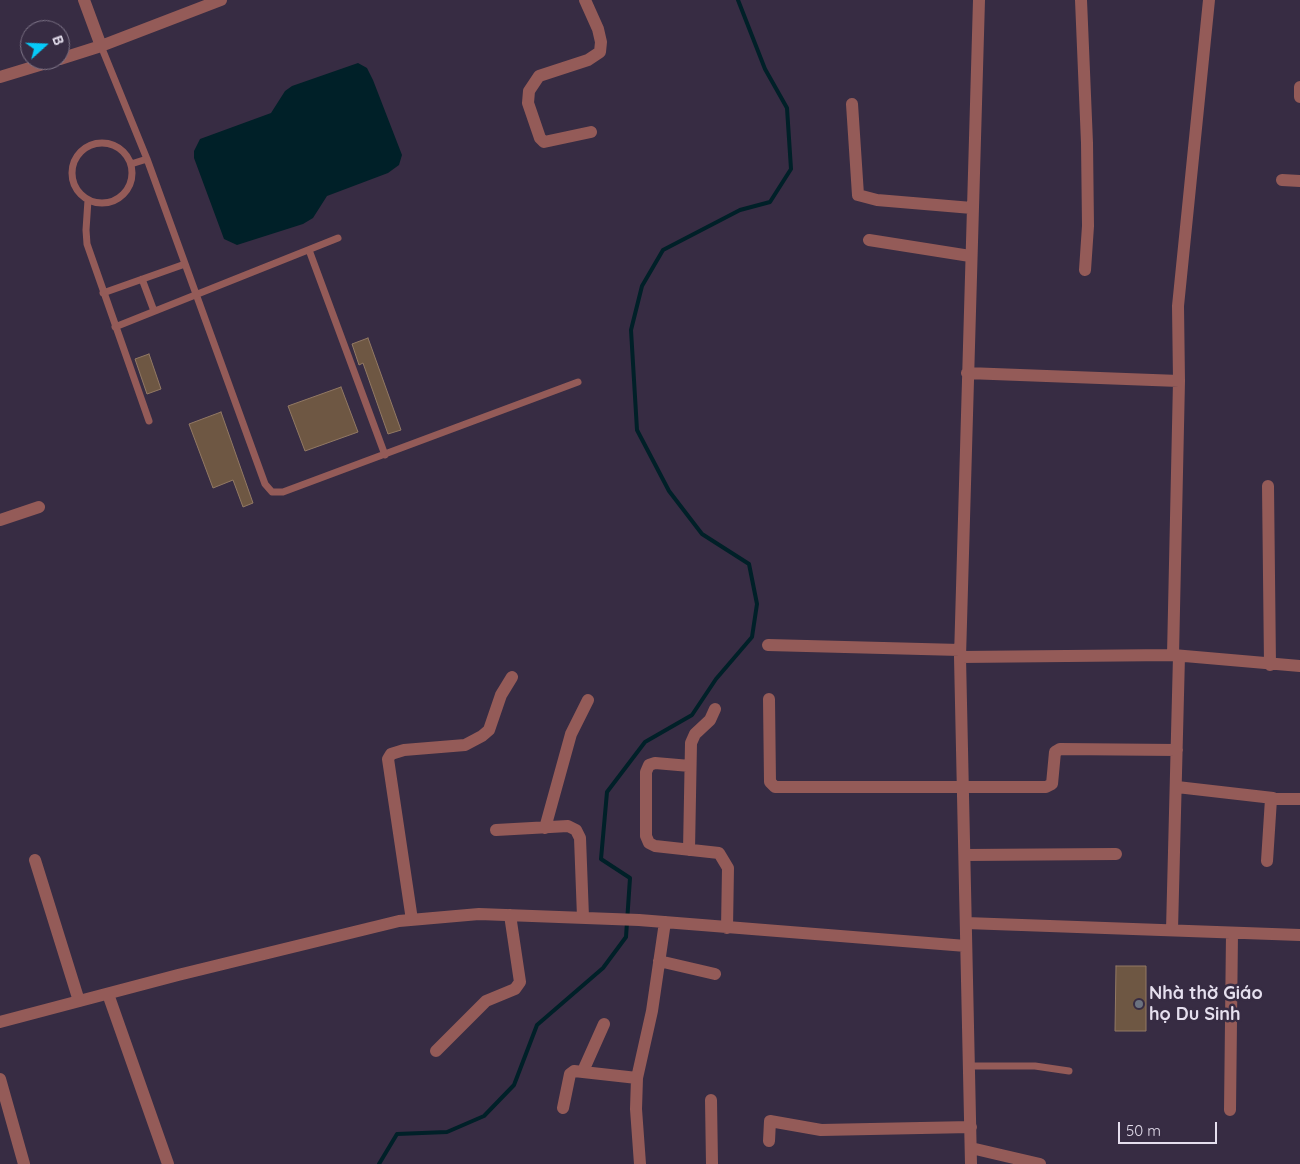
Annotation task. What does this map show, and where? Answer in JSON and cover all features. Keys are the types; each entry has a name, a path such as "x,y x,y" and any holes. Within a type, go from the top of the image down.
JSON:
{"street":[{"path":"84,0 101,46"},
{"path":"70,56 101,46 221,0"},
{"path":"585,0 598,29 601,42 600,52 588,60 539,76 529,91 528,103 540,138 544,142 591,132"},
{"path":"971,1164 960,654 978,0"},
{"path":"1081,0 1088,226 1085,270"},
{"path":"1172,930 1177,750 1178,306 1209,0"},
{"path":"0,77 23,70"},
{"path":"1300,87 1300,97"},
{"path":"852,104 858,195 877,200 972,208"},
{"path":"1282,180 1300,181"},
{"path":"869,240 970,256"},
{"path":"967,373 1179,381"},
{"path":"1268,486 1270,665"},
{"path":"0,520 39,508"},
{"path":"768,645 960,654 1176,656 1300,666"},
{"path":"412,920 388,759 391,754 404,750 465,745 482,736 489,730 501,695 512,677"},
{"path":"770,699 770,782 775,787 963,786 1040,788 1050,786 1055,752 1060,749 1177,750"},
{"path":"545,828 570,734 588,700"},
{"path":"689,850 691,743 695,734 710,720 715,709"},
{"path":"690,766 655,763 649,765 646,772 646,836 649,843 655,846 719,853 728,868 728,928"},
{"path":"1176,787 1273,798 1300,799"},
{"path":"1267,861 1270,801 1273,798"},
{"path":"496,830 568,826 576,830 580,838 583,917"},
{"path":"964,855 1116,854"},
{"path":"36,860 79,1001"},
{"path":"0,1022 400,921 479,914 618,918 966,946"},
{"path":"436,1051 486,1001 516,989 520,982 510,915"},
{"path":"640,1164 636,1109 637,1078 652,1012 665,922"},
{"path":"966,922 1300,935"},
{"path":"1230,1110 1232,933"},
{"path":"659,961 715,974"},
{"path":"108,994 168,1164"},
{"path":"583,1071 604,1024"},
{"path":"563,1108 571,1072 583,1071 637,1078"},
{"path":"0,1079 24,1164"},
{"path":"711,1100 712,1164"},
{"path":"769,1140 770,1121 821,1130 971,1127"},
{"path":"971,1148 1040,1164"}],"lane":[{"path":"101,46 147,159 265,484 272,492 283,492 578,382"},
{"path":"110,144 119,148 131,164 130,184 121,196 108,203 88,200 74,186 72,177 76,157 82,150 91,145 110,144"},
{"path":"131,164 147,159"},
{"path":"88,200 86,237 103,293 149,421"},
{"path":"115,327 338,238"},
{"path":"309,250 385,455"},
{"path":"103,293 185,264"},
{"path":"142,279 154,311"},
{"path":"969,1066 1035,1066 1069,1072"}],"water":[{"path":"358,63 367,68 373,80 402,155 399,165 388,173 327,196 313,218 303,224 237,245 224,239 194,158 194,151 200,139 271,113 285,91 292,86"}],"building":[{"path":"368,338 401,430 388,434 363,363 359,365 352,344"},
{"path":"149,354 161,389 147,394 135,359"},
{"path":"341,387 358,432 305,451 288,406"},
{"path":"221,412 253,503 243,507 233,480 213,488 189,424"},
{"path":"1116,966 1146,966 1146,1031 1115,1031"}],"waterway":[{"path":"379,1164 397,1134 447,1132 484,1116 514,1085 537,1025 603,968 626,937 630,878 601,859 607,792 645,742 692,715 716,679 752,637 757,604 749,564 702,534 669,491 637,430 631,330 642,286 663,250 740,210 770,202 791,169 787,108 765,69 738,0"}],"place":[{"name":"Nhà thờ Giáo họ Du Sinh","path":"1139,1004"}]}
